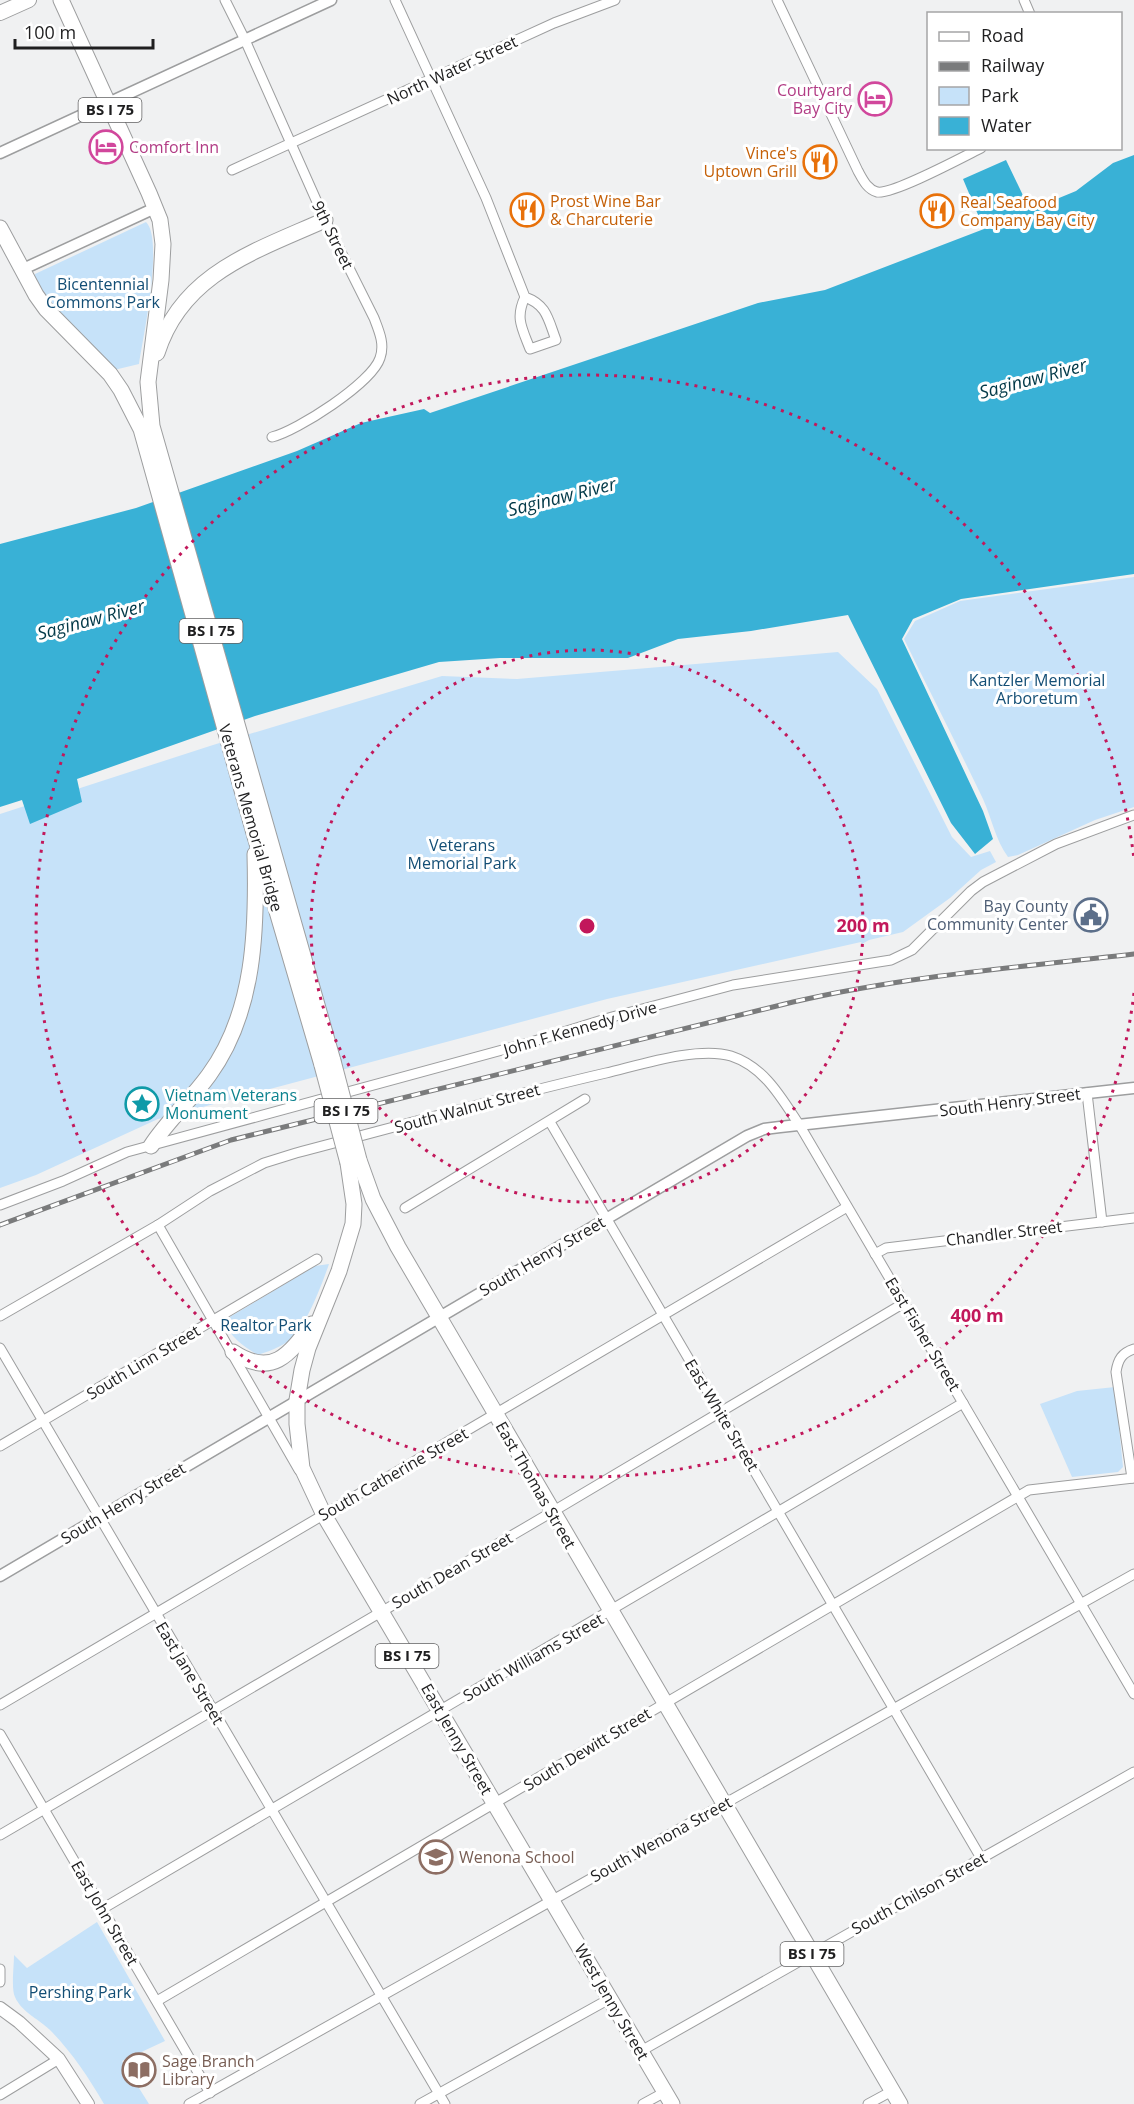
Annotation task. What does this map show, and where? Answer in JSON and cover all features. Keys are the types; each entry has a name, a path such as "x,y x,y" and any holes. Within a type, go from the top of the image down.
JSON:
{"highway":[{"name":"BS I 75","path":"61,0 157,214"},
{"name":"Veterans Memorial Bridge","path":"157,214 163,244 161,280 148,382 156,460 354,1161 352,1224 344,1260 302,1370 297,1400"},
{"path":"148,382 166,330 178,308 196,289 228,266 325,220"},
{"name":"BS I 75","path":"0,228 21,270"},
{"name":"Veterans Memorial Bridge","path":"21,270 46,309 97,359 121,390 156,460"},
{"name":"Veterans Memorial Bridge","path":"254,805 254,833 328,1063"},
{"path":"151,1146 164,1126 209,1075 222,1054 245,998 255,914 254,833"},
{"name":"East Thomas Street","path":"354,1161 438,1317 724,1804"},
{"path":"233,1352 247,1362 258,1364 268,1364 280,1359 297,1344 325,1307"},
{"name":"East Jenny Street","path":"297,1400 302,1468 308,1485 552,1900"},
{"name":"BS I 75","path":"724,1804 896,2097"},
{"name":"West Jenny Street","path":"552,1900 669,2098"}],"main road":[{"path":"0,13 29,0"},
{"path":"0,2008 20,2022 59,2059 88,2104"}],"street":[{"name":"9th Street","path":"225,0 325,220 380,333 381,356 373,371 352,390 305,423 283,435 272,437"},
{"path":"0,153 331,0"},
{"path":"395,0 486,198 525,297 537,302 544,310 556,340 530,349 519,320 519,308 525,297"},
{"name":"North Water Street","path":"232,170 562,19 615,0"},
{"path":"777,0 858,171 865,183 876,192 894,189 977,150"},
{"path":"21,270 157,214"},
{"name":"John F Kennedy Drive","path":"0,1205 127,1152 517,1046 612,1017 733,985 891,960 912,950 971,891 983,882 1056,844 1134,815"},
{"name":"South Walnut Street","path":"0,1316 158,1225 210,1191 264,1163 536,1089 695,1053 730,1056 756,1069"},
{"name":"East Fisher Street","path":"756,1069 773,1086 800,1126 1134,1694"},
{"name":"South Henry Street","path":"0,1576 747,1136 764,1130 1134,1088"},
{"path":"1087,1093 1102,1222"},
{"path":"405,1208 585,1099"},
{"name":"East White Street","path":"550,1122 981,1858"},
{"name":"South Catherine Street","path":"0,1705 847,1207"},
{"name":"Chandler Street","path":"875,1254 886,1248 1134,1218"},
{"name":"East Jenny Street","path":"158,1225 308,1485"},
{"name":"South Linn Street","path":"0,1446 317,1259"},
{"name":"South Dean Street","path":"0,1835 904,1303"},
{"name":"East Jane Street","path":"0,1348 445,2104"},
{"path":"1133,1478 1116,1372 1119,1358 1134,1349"},
{"name":"South Williams Street","path":"102,1909 610,1612 963,1402"},
{"name":"South Dewitt Street","path":"157,2001 1029,1490 1133,1478"},
{"name":"South Wenona Street","path":"189,2104 1134,1574"},
{"name":"East John Street","path":"0,1734 210,2093"},
{"name":"South Chilson Street","path":"641,2052 1134,1772"},
{"path":"0,1969 0,1982"},
{"path":"420,2104 611,1998"},
{"path":"0,2095 59,2059"},
{"path":"868,2104 896,2097"},
{"path":"643,2104 669,2098"}],"green space":[{"name":"Bicentennial Commons Park","path":"146,222 151,232 153,268 139,364 114,370 31,282 35,274"},
{"name":"Kantzler Memorial Arboretum","path":"1134,577 1134,807 1095,820 1018,855 1008,857 983,799 904,639 915,621 960,601"},
{"name":"Veterans Memorial Park","path":"838,652 877,689 952,837 971,857 990,851 996,862 981,870 950,898 903,932 869,940 862,944 861,942 607,999 158,1119 36,1175 0,1188 0,814 213,745 442,676 517,679"},
{"name":"Realtor Park","path":"329,1264 302,1325 284,1344 258,1355 230,1332 224,1321 228,1318 315,1266"},
{"path":"1115,1387 1123,1467 1118,1472 1072,1477 1040,1404 1077,1391"},
{"name":"Pershing Park","path":"97,1922 165,2041 122,2061 149,2104 104,2104 67,2049 48,2028 22,2008 15,1997 14,1955 27,1968"}],"water":[{"name":"Saginaw River","path":"1134,155 1134,574 961,599 913,619 902,639 983,811 993,839 975,854 951,823 848,615 751,631 678,639 628,658 500,658 439,662 255,716 77,779 82,802 30,824 22,800 0,807 0,544 136,508 297,451 361,423 424,409 430,413 758,303 825,290 984,229 963,179 1006,160 1030,210 1076,191 1113,163"}],"railway":[{"path":"0,1225 231,1140 793,1002 920,979 1134,954"}],"place":[{"name":"Courtyard Bay City","path":"875,99"},
{"name":"Comfort Inn","path":"106,147"},
{"name":"Vince's Uptown Grill","path":"820,162"},
{"name":"Prost Wine Bar & Charcuterie","path":"527,210"},
{"name":"Real Seafood Company Bay City","path":"937,211"},
{"name":"Bay County Community Center","path":"1091,915"},
{"name":"Vietnam Veterans Monument","path":"142,1104"},
{"name":"Wenona School","path":"436,1857"},
{"name":"Sage Branch Library","path":"139,2070"}]}
